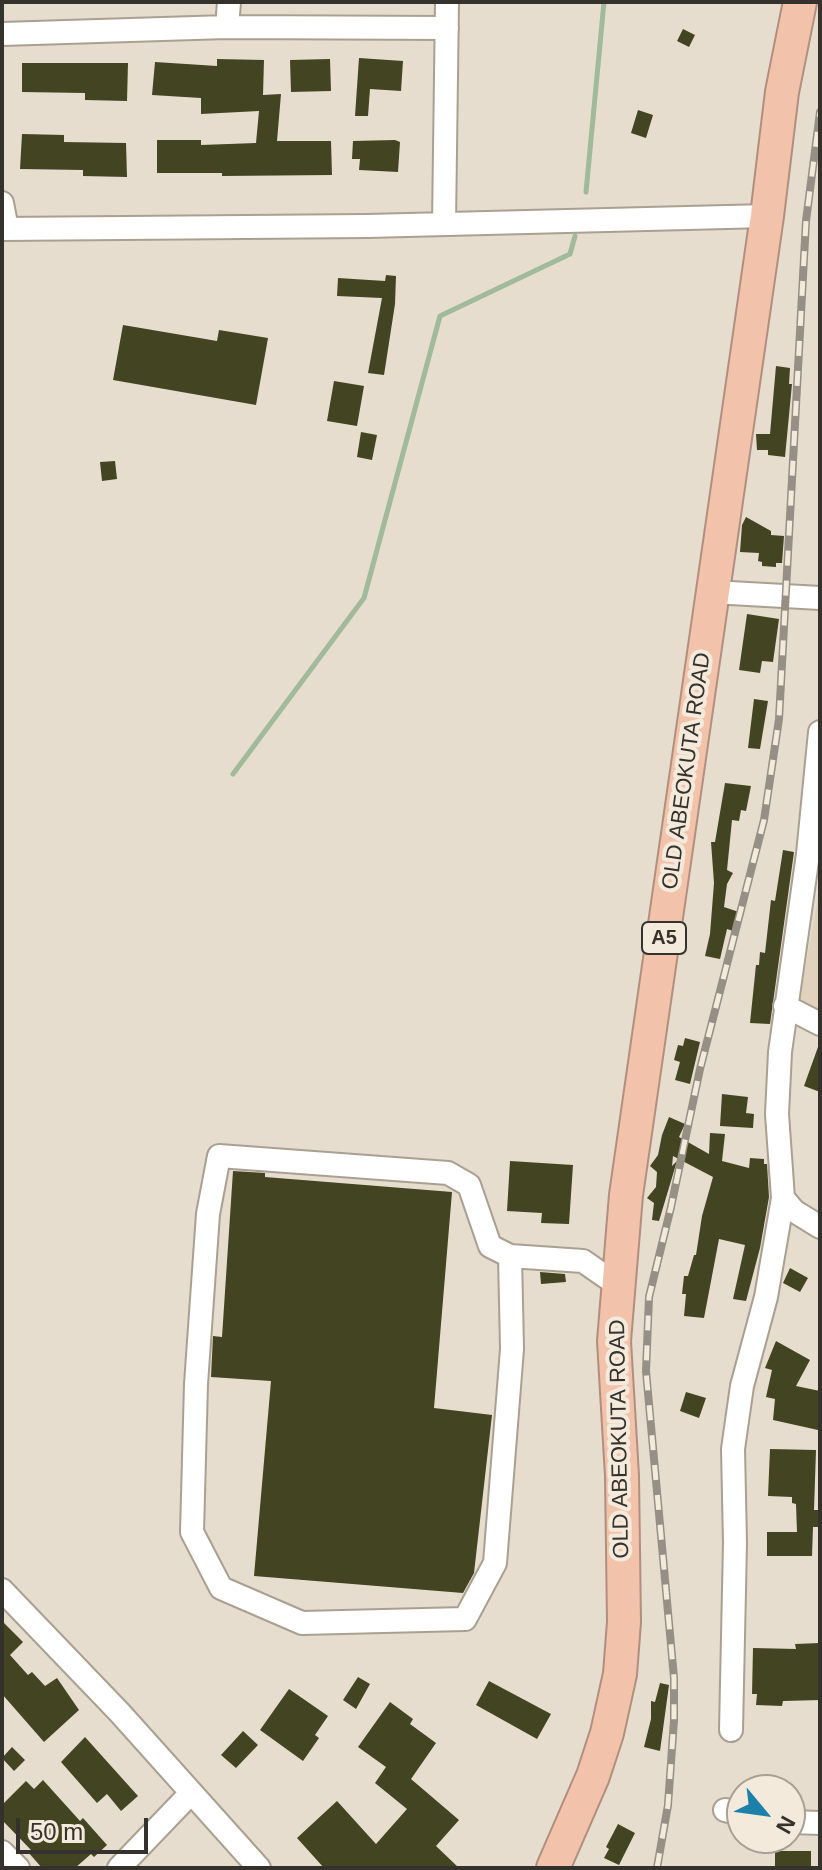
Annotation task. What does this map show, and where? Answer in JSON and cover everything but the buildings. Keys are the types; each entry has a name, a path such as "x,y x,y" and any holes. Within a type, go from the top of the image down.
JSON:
{"highway":[{"name":"OLD ABEOKUTA ROAD","path":"553,1868 593,1776 607,1733 620,1674 624,1622 622,1476 614,1341 626,1195 767,216 782,92 800,2"}],"street":[{"path":"227,27 229,2"},
{"path":"444,224 447,2"},
{"path":"2,34 227,27 447,28"},
{"path":"2,203 4,229 444,224 767,216"},
{"path":"712,592 820,598"},
{"path":"731,1730 735,1543 733,1449 742,1386 766,1297 783,1198 777,1114 780,1052 808,854 820,732"},
{"path":"785,1006 820,1024"},
{"path":"510,1256 512,1349 495,1563 465,1619 302,1623 221,1588 192,1532 198,1353 208,1214 219,1156 448,1173 469,1185 490,1246 510,1256 583,1261 619,1286"},
{"path":"783,1198 794,1211 820,1227"},
{"path":"2,1590 120,1713 259,1868"},
{"path":"119,1868 191,1793"},
{"path":"2,1852 18,1868"}],"shaded area":[{"path":"820,886 820,1018 798,1008"}],"waterway":[{"path":"586,192 604,2"},
{"path":"233,774 364,598 440,316 570,254 575,236"}],"railway":[{"path":"657,1868 668,1805 674,1678 646,1371 649,1297 700,1069 764,820 779,719 806,221 820,112"}]}
